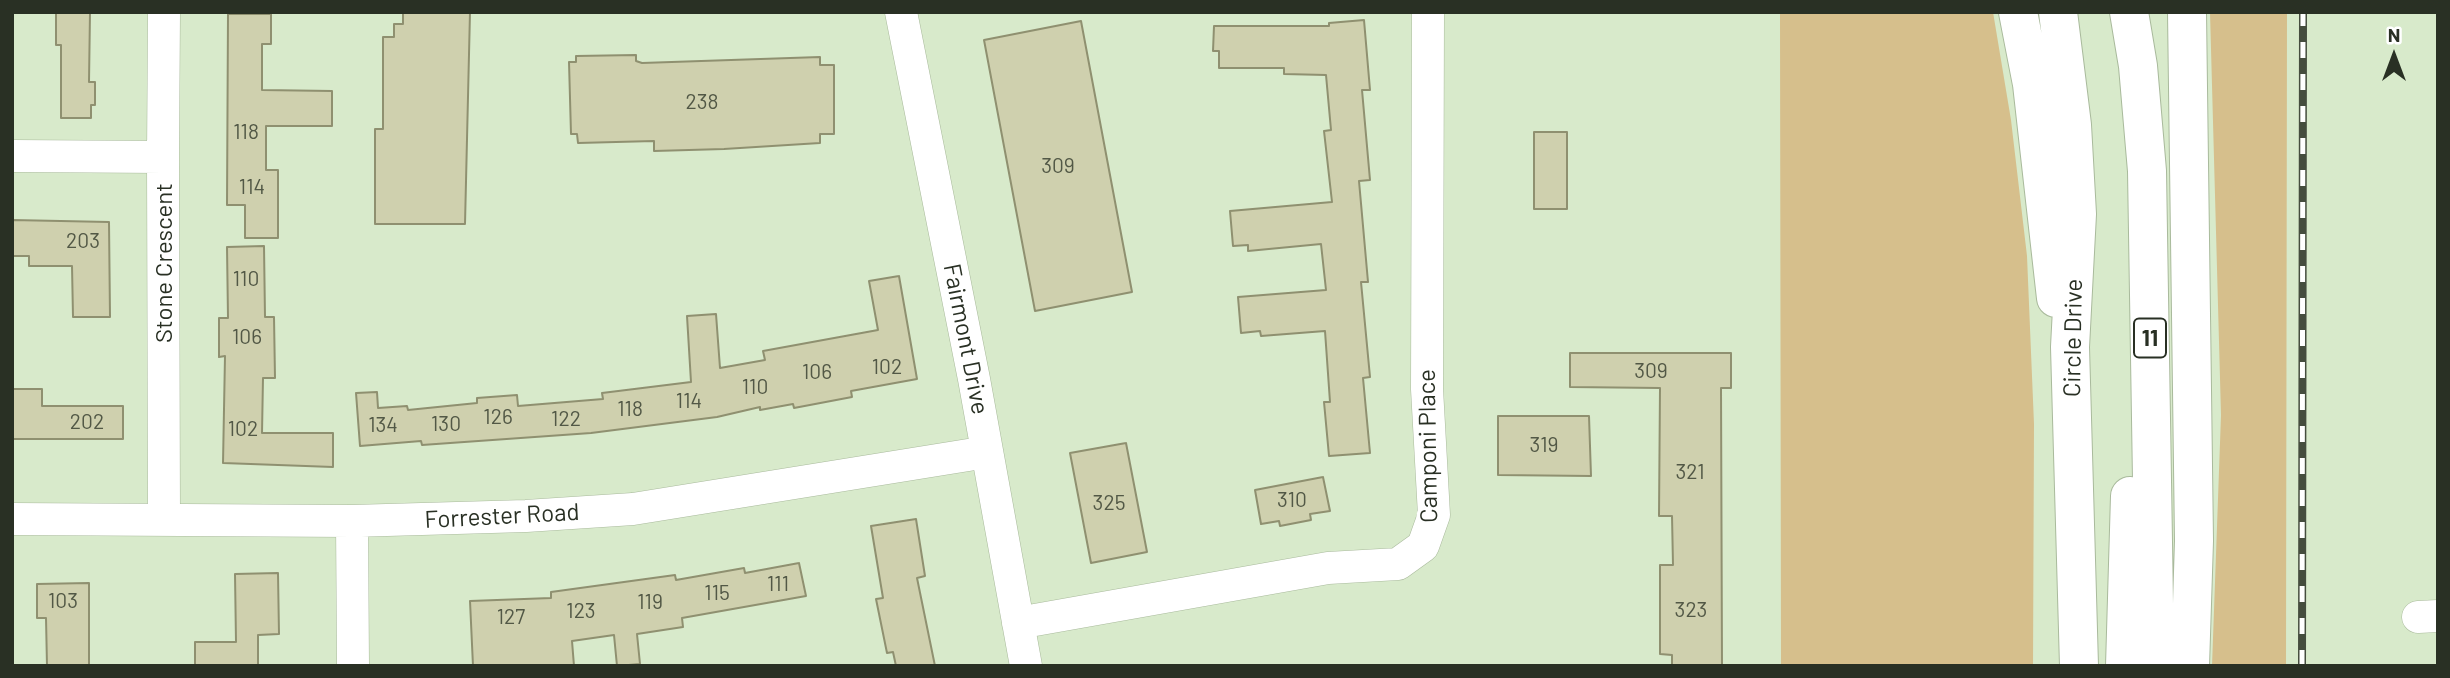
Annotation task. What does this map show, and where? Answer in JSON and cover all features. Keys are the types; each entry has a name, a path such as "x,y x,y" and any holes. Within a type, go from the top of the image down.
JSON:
{"highway":[{"path":"2018,12 2032,84 2052,284 2070,347"},
{"name":"Circle Drive","path":"2058,12 2072,125 2077,214 2070,347 2079,666"},
{"name":"11","path":"2129,12 2144,128 2155,666"},
{"path":"2187,12 2194,541 2189,666"},
{"path":"2124,666 2133,413 2147,205"}],"street":[{"path":"163,157 164,12"},
{"name":"Fairmont Drive","path":"901,12 1026,666"},
{"name":"Camponi Place","path":"1018,623 1328,568 1398,564 1423,546 1434,515 1427,389 1428,12"},
{"name":"Stone Crescent","path":"12,156 163,157 164,519"},
{"name":"Forrester Road","path":"12,519 352,521 526,516 633,509 987,452"},
{"path":"352,521 353,666"}],"shaded area":[{"path":"1780,12 1993,12 2011,120 2027,256 2034,424 2033,666 1781,666"},
{"path":"2210,12 2287,12 2286,666 2212,666 2221,415"}],"building":[{"path":"56,12 90,12 89,82 95,82 95,105 91,105 91,118 61,118 61,45 56,45"},
{"path":"403,12 470,12 465,224 375,224 375,129 383,129 383,37 394,37 394,24 403,24"},
{"path":"228,14 271,14 271,44 262,44 262,90 332,91 332,126 266,126 266,170 278,170 278,238 245,238 245,205 227,205"},
{"path":"1364,20 1370,90 1362,90 1370,180 1359,181 1368,282 1361,282 1370,377 1363,378 1370,453 1329,456 1324,402 1330,402 1325,331 1261,336 1260,331 1241,333 1238,297 1326,290 1321,244 1248,251 1248,245 1233,246 1230,211 1332,202 1324,131 1331,130 1326,75 1284,74 1284,68 1219,68 1219,51 1213,51 1214,26 1329,26 1329,23"},
{"path":"1081,21 1132,292 1035,311 984,40"},
{"path":"636,55 636,61 642,63 820,57 820,65 834,65 834,134 820,134 820,143 724,149 654,151 654,141 578,143 577,134 571,134 569,62 576,62 576,56"},
{"path":"1534,132 1567,132 1567,209 1534,209"},
{"path":"12,220 109,222 110,317 73,317 72,266 29,266 29,256 12,256"},
{"path":"264,246 265,317 274,317 275,378 263,378 262,433 333,433 333,467 223,463 225,356 219,357 219,318 228,318 227,247"},
{"path":"899,276 917,379 851,391 852,397 794,408 793,404 760,410 760,407 717,417 591,433 422,445 421,441 360,446 356,393 377,392 378,408 407,406 408,410 477,403 477,398 517,395 518,406 603,399 602,393 691,382 687,316 716,314 720,368 765,360 763,351 878,330 869,281"},
{"path":"1570,353 1731,353 1731,388 1721,388 1722,666 1672,665 1672,655 1660,654 1660,565 1673,565 1672,516 1659,516 1660,388 1570,387"},
{"path":"12,389 42,389 42,406 123,406 123,439 12,439"},
{"path":"1498,416 1589,416 1591,476 1498,475"},
{"path":"1126,443 1147,552 1091,563 1070,453"},
{"path":"1323,477 1330,511 1310,514 1311,520 1280,526 1279,521 1261,524 1255,490"},
{"path":"916,519 925,576 917,578 935,666 896,666 893,652 887,653 876,599 883,598 871,526"},
{"path":"799,563 806,596 682,618 683,627 637,634 640,664 617,666 614,635 572,641 574,666 473,666 470,601 551,598 551,592 675,575 676,580 744,568 745,573"},
{"path":"278,573 279,634 258,635 258,666 195,666 195,642 236,642 235,574"},
{"path":"89,583 89,666 47,666 46,618 37,618 37,584"}],"railway":[{"path":"2302,666 2303,12"}]}
